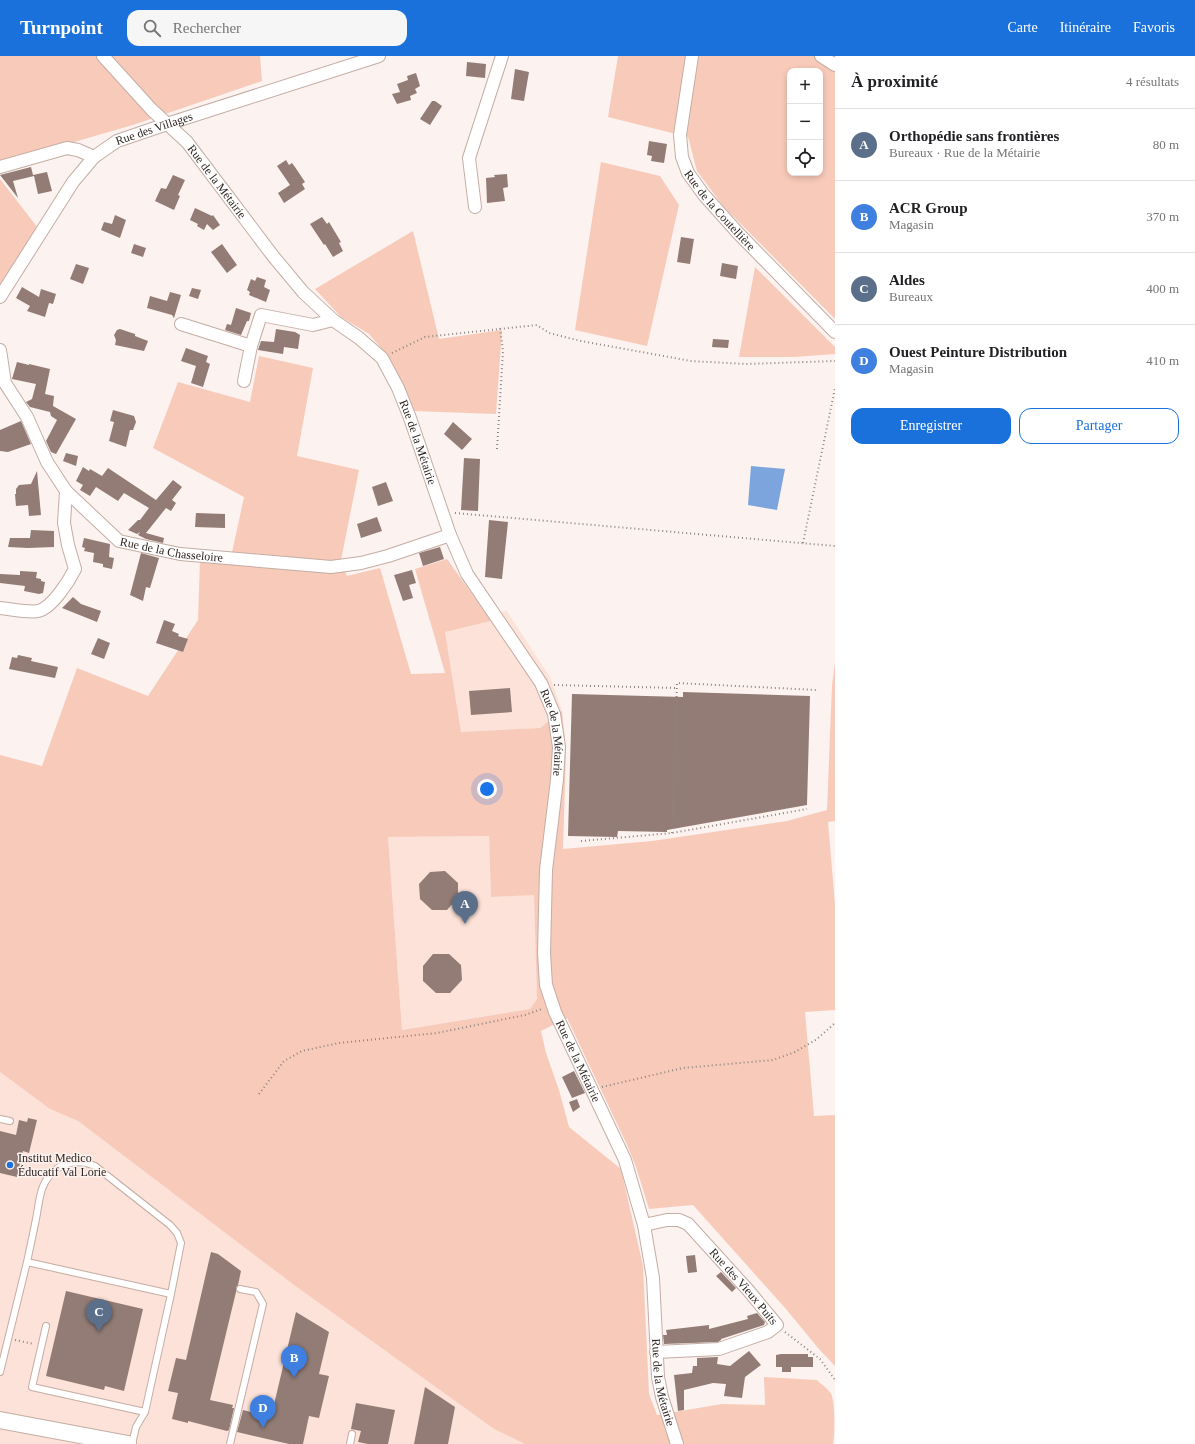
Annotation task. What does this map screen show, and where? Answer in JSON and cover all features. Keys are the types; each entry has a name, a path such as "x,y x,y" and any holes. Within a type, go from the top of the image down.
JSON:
{"street":[{"name":"Rue de la Métairie","path":"103,56 152,110 186,142 273,256 303,292 333,320 359,338 382,358 398,388 410,418 450,535 467,574 541,682 544,689 554,714 559,747 557,780 546,870 544,953 546,985 553,1005 591,1090 625,1160 644,1225 653,1278 656,1352 662,1397 677,1444"},
{"name":"Rue des Villages","path":"0,297 73,182 94,157 117,141 379,56"},
{"path":"475,207 469,158 502,56"},
{"name":"Rue de la Coutellière","path":"692,56 680,135 682,157 688,173 704,195 738,233 835,332"},
{"path":"821,56 835,65"},
{"path":"0,166 67,148 78,150 94,157"},
{"path":"244,381 261,315 313,325 333,320"},
{"path":"181,324 252,346"},
{"name":"Rue de la Chasseloire","path":"0,350 5,383 27,417 47,462 66,490 120,541 180,554 331,567 362,563 388,556 450,535"},
{"path":"0,608 37,611 46,608 70,581 75,569 68,545 64,523 66,490"},
{"name":"Rue des Vieux Puits","path":"644,1225 667,1220 679,1220 688,1224 748,1290 777,1326 768,1332 719,1349 656,1352"},
{"path":"0,1420 128,1444"}],"lane":[{"path":"0,1119 10,1122"},
{"path":"0,1372 27,1262 42,1189 49,1176 66,1163 86,1162 95,1166 170,1225 177,1233 181,1244 145,1412 136,1427 132,1444"},
{"path":"27,1262 171,1294"},
{"path":"230,1444 263,1304 256,1292 240,1289"},
{"path":"46,1326 32,1387 145,1412"},
{"path":"350,1444 352,1434"}],"path":[{"path":"382,358 425,337 537,325 549,333 581,341 691,361 746,364 835,361"},
{"path":"497,449 503,350 500,328"},
{"path":"803,543 835,388"},
{"path":"442,512 835,546"},
{"path":"672,833 677,683 817,690"},
{"path":"544,689 555,684 677,688"},
{"path":"582,841 672,833 807,809"},
{"path":"259,1094 284,1061 302,1051 339,1043 437,1033 525,1015 553,1005"},
{"path":"591,1090 682,1068 773,1060 795,1052 818,1039 835,1023"},
{"path":"777,1326 820,1359 835,1380"},
{"path":"8,1338 41,1346"}],"shaded area":[{"path":"0,56 260,56 262,81 133,125 0,162"},
{"path":"618,56 835,56 835,319 723,206 697,171 688,137 608,117"},
{"path":"601,162 660,176 679,205 647,346 575,330"},
{"path":"0,179 38,228 0,288"},
{"path":"413,231 439,339 502,330 496,414 413,411 387,355 369,334 341,317 315,289"},
{"path":"755,267 835,347 835,354 794,357 739,357"},
{"path":"259,356 313,368 297,456 359,470 341,560 347,576 380,568 411,674 445,673 415,569 447,559 491,621 445,632 461,732 540,728 562,711 566,749 563,849 652,841 787,821 827,810 832,686 835,662 835,821 828,822 835,905 835,1010 805,1012 814,1116 835,1115 835,1366 693,1205 649,1209 628,1147 567,1018 541,1031 546,1053 559,1090 569,1127 621,1169 643,1266 649,1394 657,1415 722,1404 765,1405 764,1377 817,1380 832,1396 834,1407 833,1444 525,1444 494,1429 294,1285 78,1121 50,1109 0,1072 0,755 42,766 77,668 148,696 198,620 200,560 230,562 244,497 153,448 178,382 250,402","holes":["489,836 491,897 534,895 537,999 530,1009 402,1030 388,837"]},
{"path":"506,610 550,677 562,711 540,728 461,732 445,632 491,621"},
{"path":"489,836 491,897 534,894 537,999 530,1009 402,1030 388,837"},
{"path":"0,1072 50,1109 78,1121 294,1285 494,1429 525,1444 0,1444"}],"water":[{"path":"751,466 785,469 777,510 748,505"}],"building":[{"path":"467,62 486,64 485,78 466,76"},
{"path":"515,69 529,72 524,101 511,99"},
{"path":"416,73 420,86 415,89 417,93 410,96 411,100 397,104 392,94 400,92 397,84 408,80 407,76"},
{"path":"432,101 435,101 442,106 430,125 420,119"},
{"path":"649,141 667,144 664,163 651,161 652,156 647,155"},
{"path":"286,160 289,165 292,163 305,182 302,184 305,189 284,203 278,193 290,185 277,166"},
{"path":"31,167 33,175 47,172 52,191 38,194 34,176 13,181 18,198 0,175"},
{"path":"507,174 508,187 503,188 505,201 487,203 486,178 495,177 494,175"},
{"path":"173,175 185,180 178,195 180,196 174,210 155,201 161,188 166,189"},
{"path":"195,208 212,216 213,215 220,225 213,230 207,224 204,230 197,226 198,224 190,220"},
{"path":"115,215 126,220 120,238 101,230 104,222 112,224"},
{"path":"322,217 327,224 329,222 341,242 339,243 343,251 333,257 310,224"},
{"path":"681,237 694,239 690,264 677,262"},
{"path":"134,244 146,248 143,257 131,253"},
{"path":"222,244 237,265 227,273 211,252"},
{"path":"722,263 738,266 736,279 720,276"},
{"path":"76,264 89,268 83,284 70,279"},
{"path":"257,277 266,280 264,287 270,290 266,302 249,295 250,292 247,290 251,279 255,281"},
{"path":"22,287 39,297 41,289 56,294 53,304 49,303 45,317 27,311 30,306 16,298"},
{"path":"192,288 201,290 198,299 189,296"},
{"path":"170,292 181,295 174,318 172,315 147,308 150,296 167,301"},
{"path":"236,308 251,313 249,321 247,321 241,335 225,330 227,324 231,325"},
{"path":"120,329 135,334 135,336 148,341 144,351 115,345 116,340 114,335 117,330"},
{"path":"276,329 295,332 300,335 298,349 284,347 283,354 258,350 261,341 274,342"},
{"path":"713,339 729,340 728,348 712,347"},
{"path":"186,348 208,356 206,362 210,364 203,387 191,383 196,366 181,361"},
{"path":"17,362 50,369 45,394 54,396 53,406 76,419 56,454 51,452 46,441 57,420 51,416 50,412 30,407 26,402 32,399 36,384 12,379"},
{"path":"113,410 134,416 136,422 133,430 130,430 126,447 109,441 114,422 110,421"},
{"path":"21,421 31,444 8,452 0,451 0,430"},
{"path":"453,422 472,439 462,450 444,434"},
{"path":"66,453 78,456 76,466 63,461"},
{"path":"464,458 480,459 478,511 461,510"},
{"path":"83,467 102,476 108,468 156,500 173,480 182,487 172,500 176,503 171,511 166,508 146,533 164,538 163,543 146,539 138,535 140,532 137,534 128,530 138,520 140,520 149,508 124,493 118,501 96,487 90,496 80,490 83,485 76,481"},
{"path":"37,471 41,515 29,516 28,505 16,506 15,494 19,485 31,484"},
{"path":"386,482 393,501 378,506 372,487"},
{"path":"196,513 225,514 225,528 195,527"},
{"path":"377,517 382,531 361,538 357,524"},
{"path":"489,520 508,522 502,579 485,577"},
{"path":"31,530 54,531 54,547 8,547 10,538 30,538"},
{"path":"84,538 110,544 109,557 114,558 112,569 103,567 103,564 93,562 94,553 84,551 85,548 82,547"},
{"path":"440,547 444,559 423,566 419,553"},
{"path":"141,553 159,558 150,588 146,587 143,601 130,595"},
{"path":"412,570 416,583 409,585 413,598 403,601 394,575"},
{"path":"20,571 37,572 36,578 45,582 43,593 39,594 24,591 25,586 0,583 0,574 20,575"},
{"path":"73,597 81,604 101,611 97,622 62,608"},
{"path":"164,620 175,624 172,631 179,634 178,636 188,639 183,652 156,643"},
{"path":"98,638 110,643 104,659 91,654"},
{"path":"18,655 32,658 31,661 58,667 55,678 9,669 12,657 17,658"},
{"path":"510,688 512,712 471,715 469,691"},
{"path":"683,692 810,696 807,805 667,830 667,832 618,831 617,837 568,836 572,694 683,697"},
{"path":"445,871 458,883 458,898 447,910 432,910 420,899 419,884 430,872"},
{"path":"433,954 449,954 461,965 462,980 450,993 436,993 423,981 423,966"},
{"path":"574,1071 585,1093 572,1098 562,1077"},
{"path":"577,1099 580,1107 573,1112 569,1102"},
{"path":"28,1118 37,1120 29,1153 23,1151 17,1177 0,1173 0,1131 16,1135 19,1120 27,1122"},
{"path":"211,1252 218,1254 241,1271 210,1400 233,1405 232,1408 234,1408 229,1430 227,1431 188,1421 188,1423 172,1419 178,1393 168,1391 176,1358 186,1360"},
{"path":"695,1255 697,1272 688,1273 686,1256"},
{"path":"721,1272 736,1288 732,1292 716,1276"},
{"path":"66,1291 143,1309 124,1391 105,1386 104,1390 46,1376"},
{"path":"296,1312 329,1332 319,1374 329,1376 319,1418 309,1416 303,1444 289,1444 237,1432 243,1410 271,1417"},
{"path":"757,1313 765,1322 764,1325 721,1339 718,1342 664,1344 663,1335 667,1335 666,1330 709,1325 709,1329 748,1319 747,1316"},
{"path":"749,1351 761,1365 745,1377 742,1398 724,1396 726,1384 713,1383 684,1390 684,1410 678,1411 674,1375 692,1373 693,1366 697,1366 697,1358 718,1357 717,1364 730,1366"},
{"path":"808,1354 808,1357 813,1357 813,1367 791,1367 791,1372 782,1372 782,1367 776,1367 776,1355"},
{"path":"425,1387 455,1407 448,1444 414,1444"},
{"path":"356,1403 395,1410 388,1444 368,1444 358,1442 361,1431 351,1429"}],"place":[{"name":"Orthopédie sans frontières","path":"465,924"},
{"name":"Institut Medico Éducatif Val Lorie","path":"10,1165"},
{"name":"Aldes","path":"99,1332"},
{"name":"ACR Group","path":"294,1378"},
{"name":"Ouest Peinture Distribution","path":"263,1428"}]}
